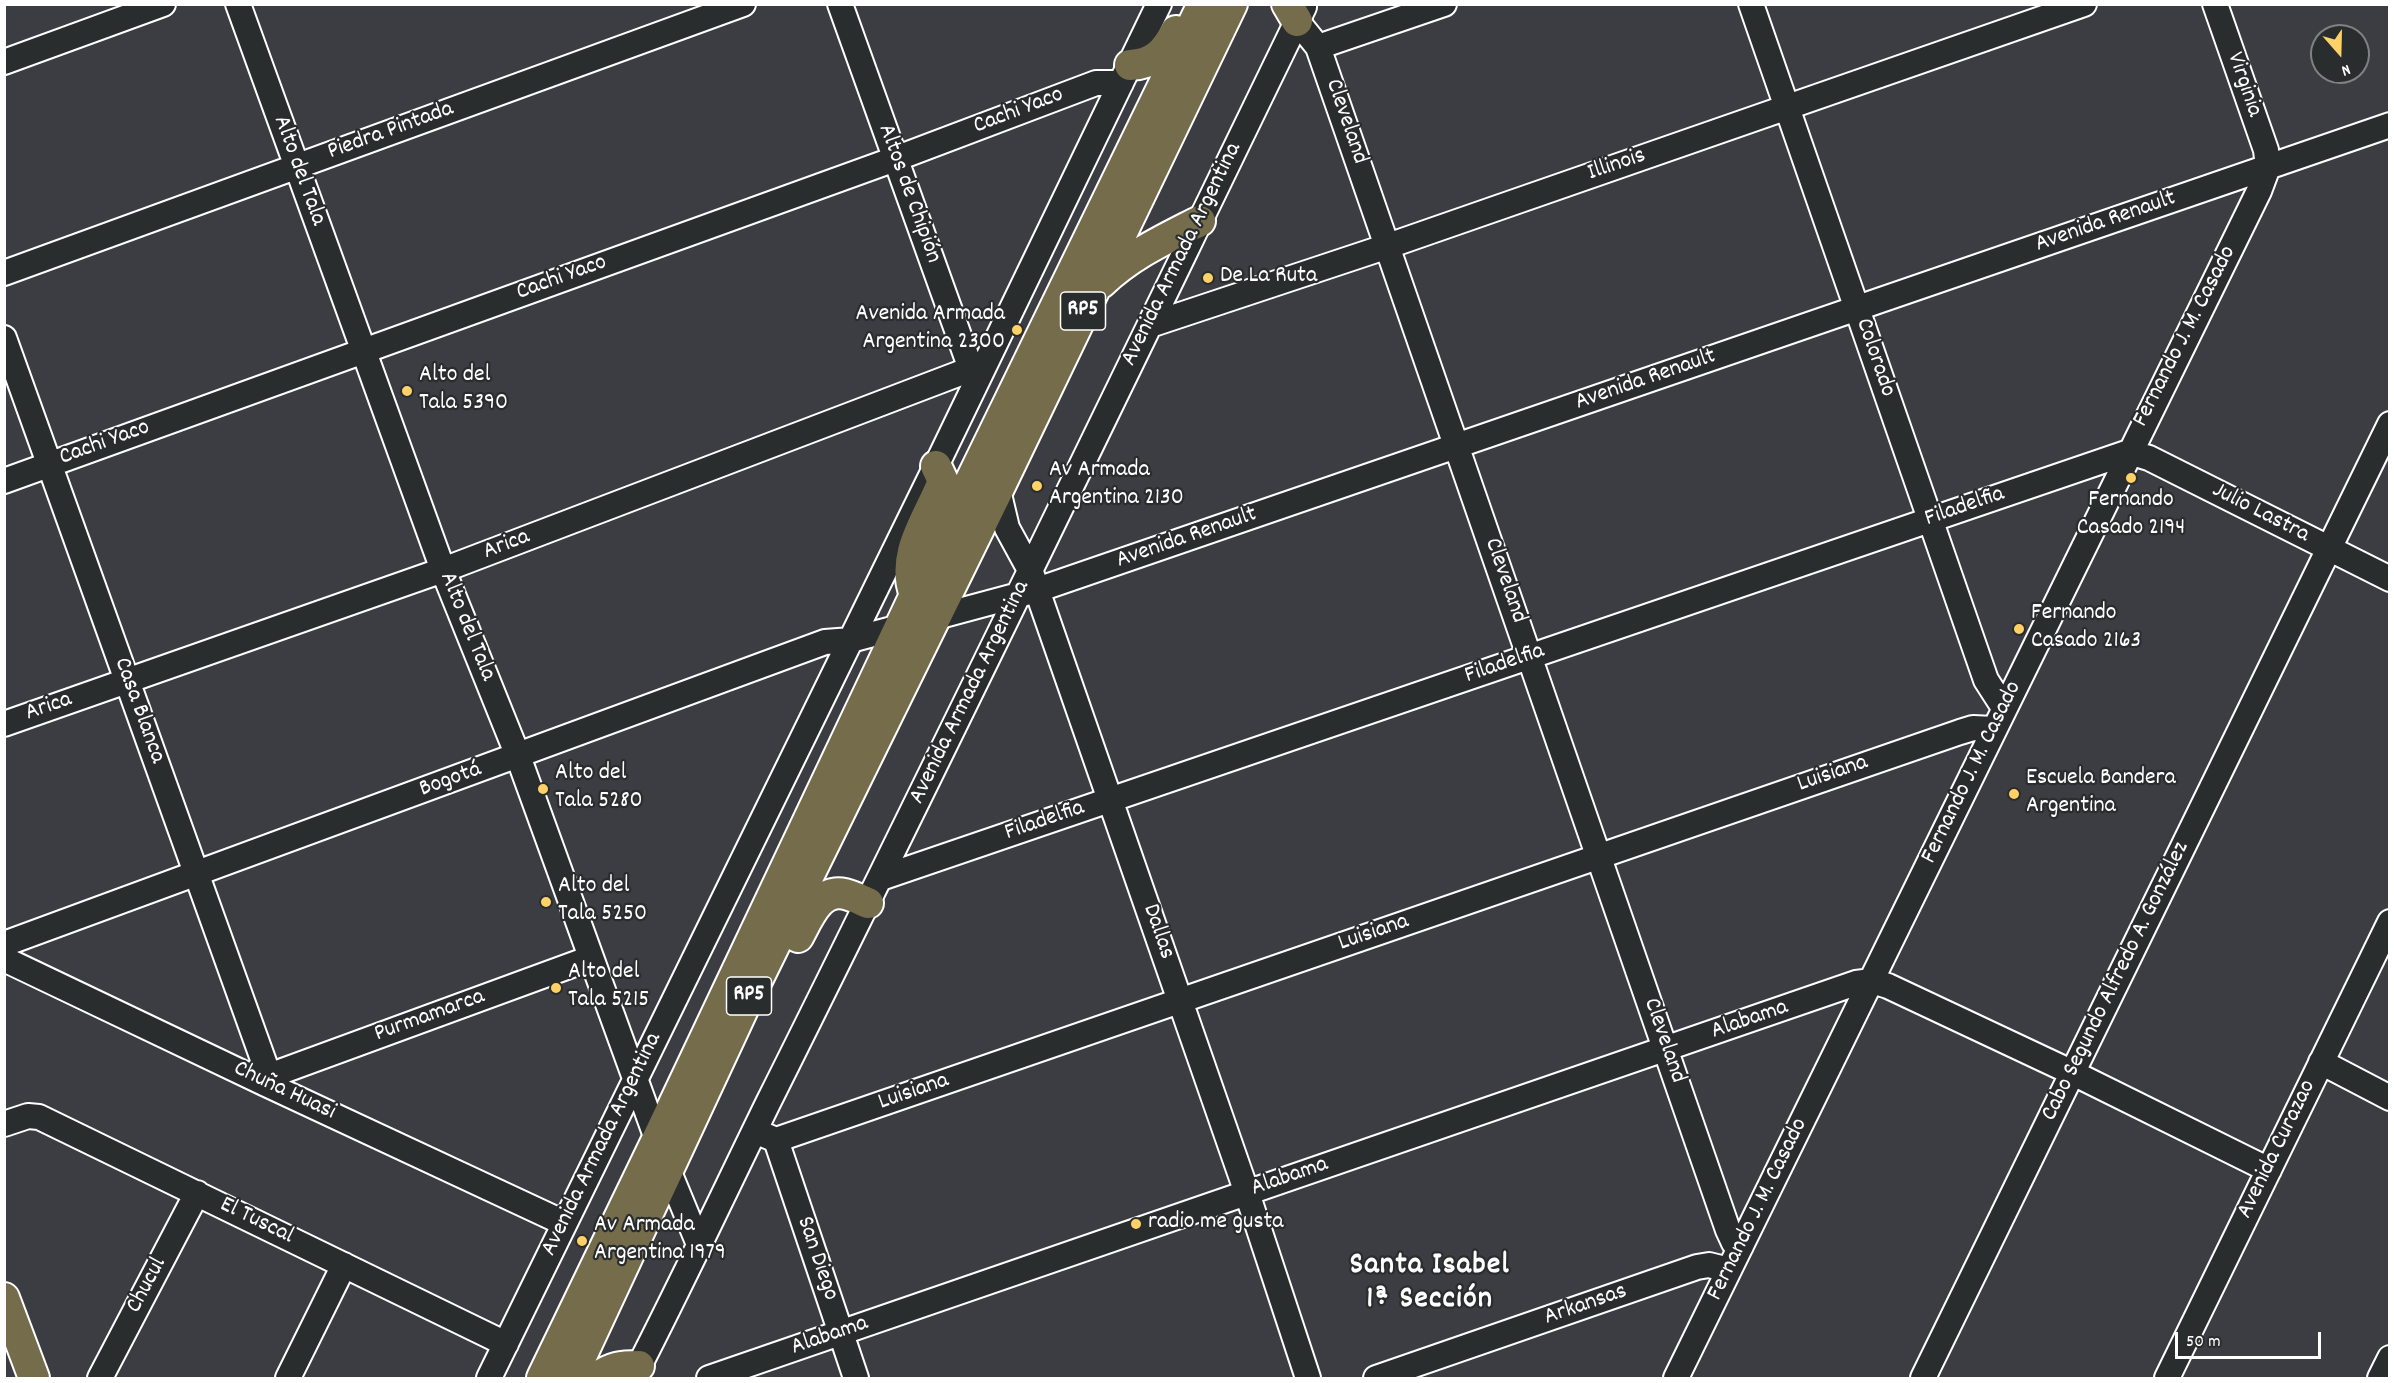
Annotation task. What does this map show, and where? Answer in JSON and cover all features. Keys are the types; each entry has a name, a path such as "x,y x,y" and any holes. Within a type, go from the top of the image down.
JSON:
{"main road":[{"path":"1126,74 1159,57 1169,45 1190,4"},
{"name":"Avenida Armada Argentina","path":"542,1378 915,595 1203,4"},
{"name":"RP5","path":"571,1378 743,1009 998,490 1232,4"},
{"path":"1093,291 1117,267 1200,221"},
{"path":"915,595 909,570 912,549 943,481 936,466"},
{"path":"743,1009 765,994 816,905 823,898 831,894 874,890"},
{"path":"4,1298 21,1363"},
{"path":"597,1378 607,1370 619,1366 636,1372"}],"street":[{"path":"4,62 163,4"},
{"name":"Alto del Tala","path":"238,4 443,570 518,756 657,1140 700,1246"},
{"name":"Piedra Pintada","path":"4,273 743,4"},
{"name":"Altos de Chipión","path":"840,4 974,376"},
{"name":"Avenida Armada Argentina","path":"489,1378 936,466 974,376 1159,4"},
{"path":"1318,47 1444,4"},
{"name":"Colorado","path":"1751,4 1999,718"},
{"name":"Illinois","path":"1150,325 1388,246 2084,4"},
{"name":"Virginia","path":"2215,4 2266,150 2268,167"},
{"name":"Avenida Armada Argentina","path":"636,1372 700,1246 765,1135 874,890 1029,586 1296,10"},
{"name":"Cleveland","path":"1296,10 1318,47 1728,1230 1734,1243 1741,1246"},
{"name":"Cachi Yaco","path":"4,481 1126,74"},
{"name":"Avenida Renault","path":"900,627 935,618 1458,446 2390,125"},
{"name":"Fernando J. M. Casado","path":"1676,1378 2251,207 2268,167"},
{"name":"Casa Blanca","path":"4,338 197,874 268,1080"},
{"name":"Arica","path":"4,724 443,570 974,376"},
{"name":"Cabo Segundo Alfredo A. González","path":"1923,1378 2390,424"},
{"name":"Filadelfia","path":"874,890 1110,800 2111,456 2129,452"},
{"name":"Julio Lastra","path":"2129,452 2149,458 2390,579"},
{"name":"Dallas","path":"998,490 1006,528 1110,800 1247,1193 1308,1378"},
{"name":"Bogotá","path":"4,944 825,642 851,639 900,627"},
{"name":"Luisiana","path":"765,1135 1181,1001 1999,718"},
{"name":"Avenida Curazao","path":"2167,1378 2390,922"},
{"name":"Purmamarca","path":"268,1080 591,958"},
{"name":"Chuña Huasi","path":"4,959 268,1080 564,1223"},
{"path":"1872,981 1888,986 2073,1073 2269,1170"},
{"name":"Alabama","path":"709,1378 1856,983 1872,981"},
{"path":"2321,1062 2390,1098"},
{"name":"El Tuscal","path":"4,1124 28,1116 39,1117 506,1344"},
{"name":"San Diego","path":"765,1135 856,1378"},
{"name":"Chucul","path":"100,1378 196,1193"},
{"path":"288,1378 344,1265"},
{"name":"Arkansas","path":"1376,1378 1697,1267 1709,1265 1729,1270"},
{"path":"2380,1378 2390,1358"}],"place":[{"name":"De La Ruta","path":"1208,278"},
{"name":"Avenida Armada Argentina 2300","path":"1017,330"},
{"name":"Alto del Tala 5390","path":"407,391"},
{"name":"Fernando Casado 2194","path":"2131,478"},
{"name":"Av Armada Argentina 2130","path":"1037,486"},
{"name":"Fernando Casado 2163","path":"2019,629"},
{"name":"Alto del Tala 5280","path":"543,789"},
{"name":"Escuela Bandera Argentina","path":"2014,794"},
{"name":"Alto del Tala 5250","path":"546,902"},
{"name":"Alto del Tala 5215","path":"556,988"},
{"name":"radio me gusta","path":"1136,1224"},
{"name":"Av Armada Argentina 1979","path":"582,1241"}],"district":[{"name":"Santa Isabel 1ª Sección","path":"1430,1285"}]}
